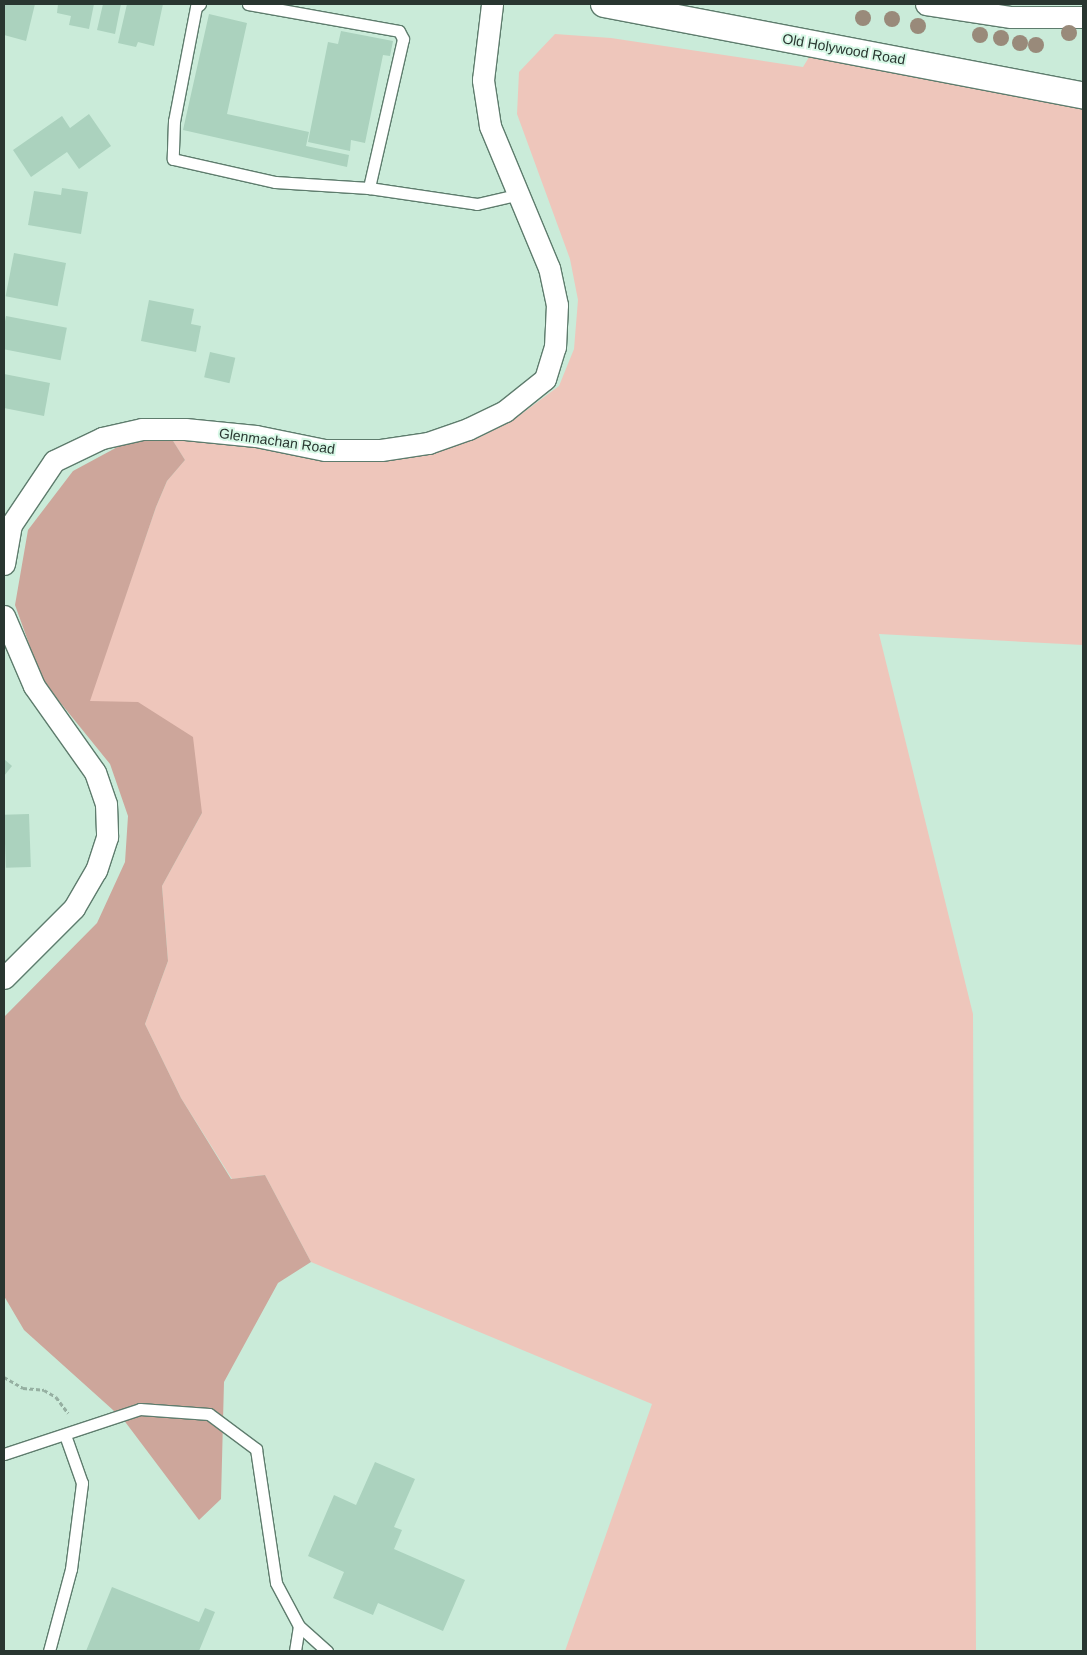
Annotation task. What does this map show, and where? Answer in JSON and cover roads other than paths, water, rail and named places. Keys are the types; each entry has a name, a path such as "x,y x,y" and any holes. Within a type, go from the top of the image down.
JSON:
{"street":[{"name":"Glenmachan Road","path":"4,564 11,525 54,461 102,438 142,430 185,429 256,436 325,450 381,450 428,443 505,411 545,379 555,347 556,305 549,268 516,196 490,126 483,80 492,4"},
{"name":"Old Holywood Road","path":"604,4 1083,95"},
{"path":"926,4 1011,17 1083,17"},
{"path":"4,616 34,686 95,772 106,804 107,837 96,870 74,908 4,978"}],"lane":[{"path":"200,4 196,8 174,120 173,159 275,182 370,188 477,204 516,196"},
{"path":"248,4 399,31 403,40 370,188"},
{"path":"4,1454 80,1430 140,1408 209,1414 256,1450 276,1584 299,1626 327,1651"},
{"path":"49,1651 71,1569 82,1483 65,1435"},
{"path":"295,1651 299,1626"}]}
